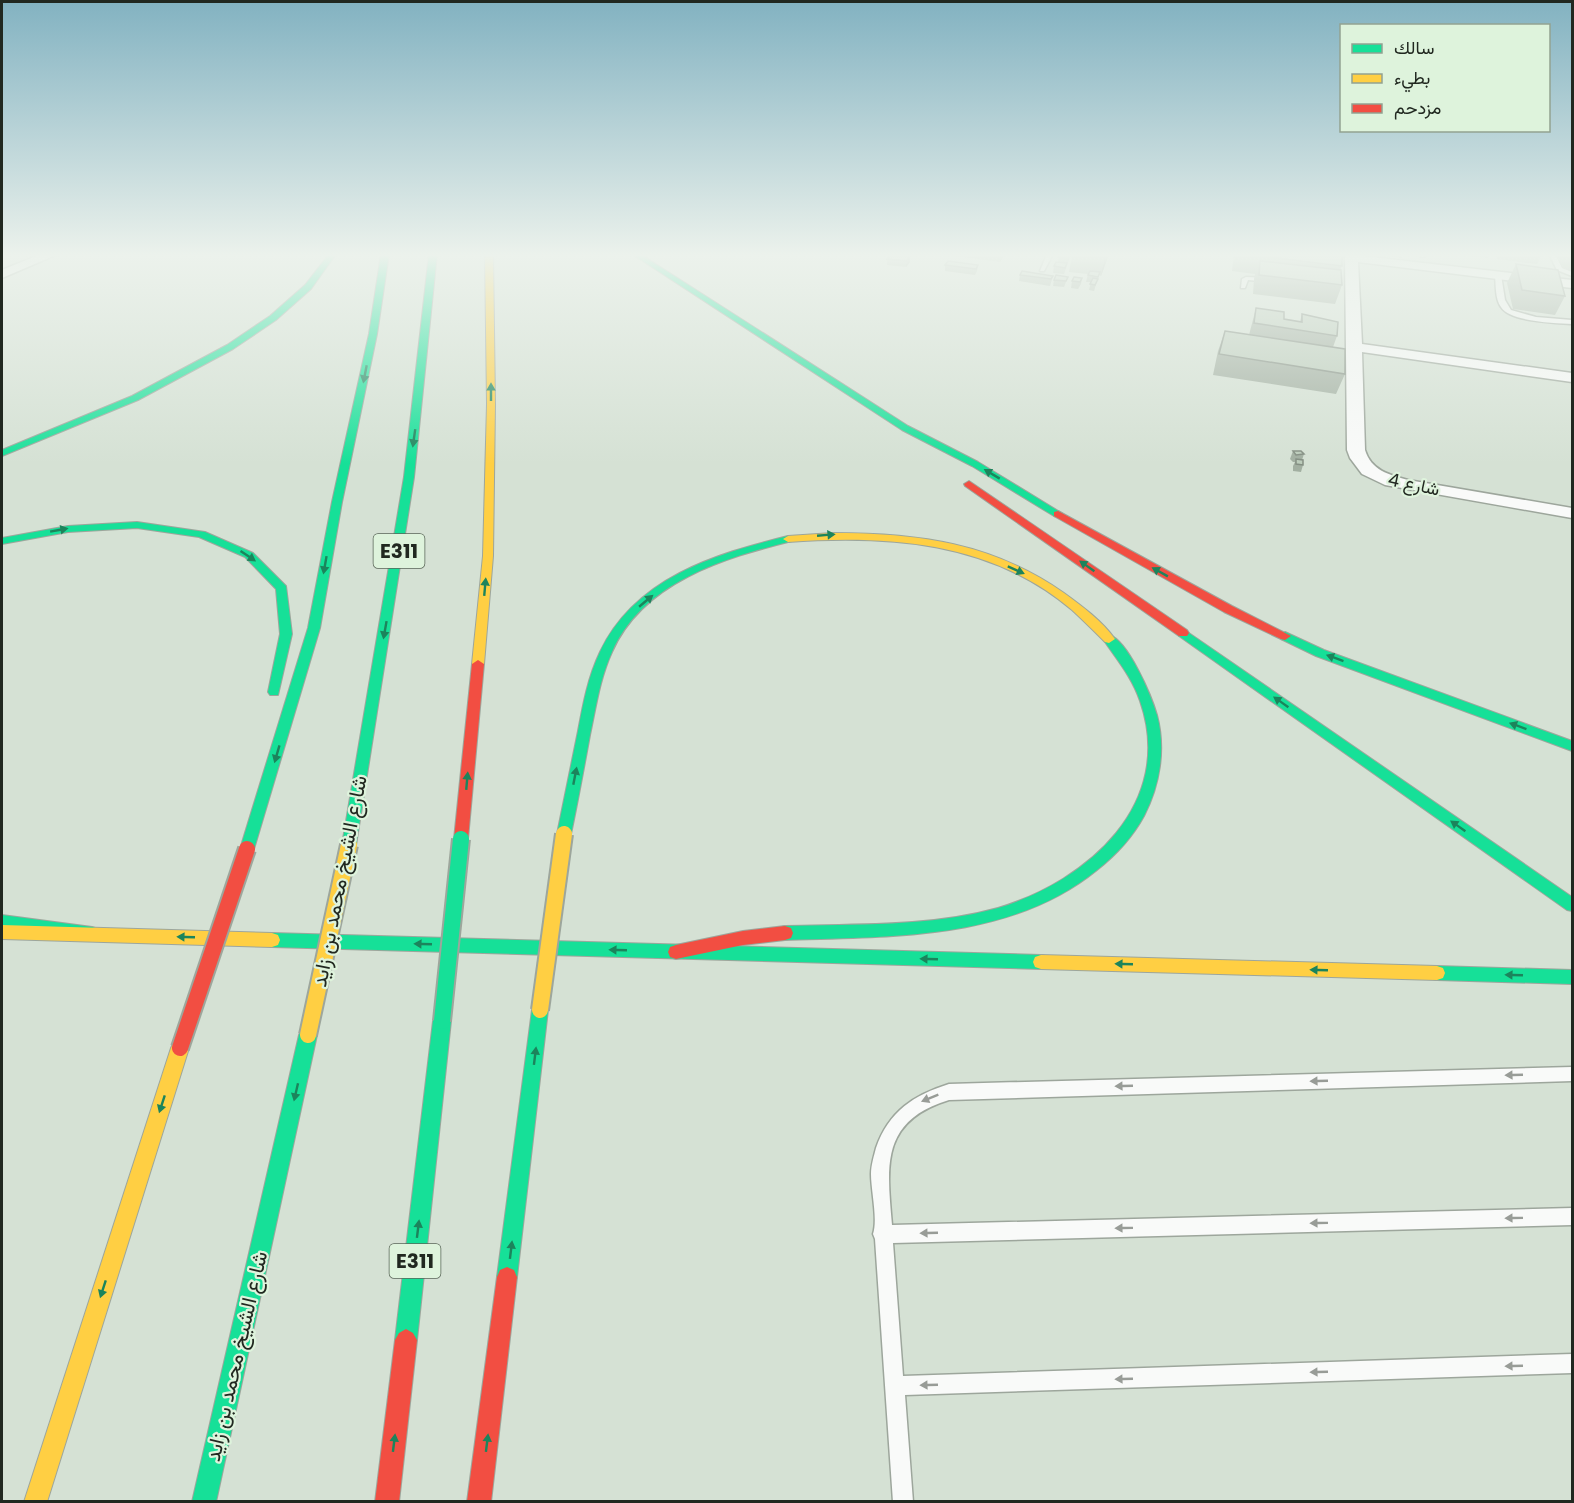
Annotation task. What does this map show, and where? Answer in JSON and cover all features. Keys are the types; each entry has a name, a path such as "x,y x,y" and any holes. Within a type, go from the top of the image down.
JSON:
{"main road":[{"path":"2,453 128,401 213,357 262,324"},
{"path":"35,1502 180,1048 260,812 314,628 374,324"},
{"name":"شارع الشيخ محمد بن زايد","path":"204,1502 349,845 399,554 426,324"},
{"name":"E311","path":"387,1502 442,1021 488,556 490,324"},
{"path":"744,324 905,428 975,464 1101,539 1228,609 1320,653 1572,746"},
{"path":"905,428 934,457"},
{"path":"960,477 1572,905"},
{"path":"2,541 68,529 137,525 201,534 249,555 282,588 286,634 270,710"},
{"path":"479,1502 564,834 592,688 599,663 611,639 628,617 672,581 697,566 756,545 814,536 876,534 943,544 989,558 1039,582 1084,613 1110,637 1130,665 1145,695 1153,723 1155,751 1152,780 1141,809 1124,837 1099,863 1067,886 1029,905 987,919 940,928 785,933 731,939 676,952"},
{"path":"254,773 260,812"},
{"path":"2,922 92,934"},
{"path":"2,932 1572,977"}],"street":[{"name":"شارع 4","path":"1352,324 1355,347 1356,450 1362,465 1373,473 1408,484 1572,513"},
{"path":"1355,347 1572,377"}],"lane":[{"path":"903,1502 879,1171 882,1151 889,1133 914,1105 931,1096 949,1092 1572,1074"},
{"path":"882,1234 1572,1217"},
{"path":"894,1386 1572,1364"}],"building":[{"path":"1261,324 1338,324 1337,336"},
{"path":"1225,331 1345,349 1345,374 1219,354"},
{"path":"1293,451 1301,451 1304,454 1296,455"},
{"path":"1296,459 1303,460 1303,465 1296,464"}],"traffic: fast":[{"path":"2,453 135,398 230,347 264,324"},
{"path":"247,849 314,628 337,502 374,324"},
{"path":"349,845 409,477 425,324"},
{"path":"744,324 905,428 975,464 1058,514"},
{"path":"2,541 68,529 137,525 201,534 249,555 282,588 286,634 274,692"},
{"path":"564,834 594,683 606,651 623,624 644,601 668,583 695,569 725,557 788,539"},
{"path":"1183,633 1572,905"},
{"path":"1285,636 1320,653 1572,746"},
{"path":"785,933 913,928 997,915 1036,901 1073,881 1107,854 1129,828 1146,798 1154,757 1152,720 1147,703 1131,669 1109,639"},
{"path":"442,1021 461,839"},
{"path":"2,922 92,934"},
{"path":"272,940 1041,962"},
{"path":"1437,973 1572,977"},
{"path":"507,1277 540,1010"},
{"path":"406,1340 442,1021"},
{"path":"204,1502 308,1035"}],"traffic: slow":[{"path":"478,664 488,556 490,324"},
{"path":"788,539 877,536 920,540 962,548 1001,562 1039,581 1075,607 1109,639"},
{"path":"540,1010 564,834"},
{"path":"308,1035 349,845"},
{"path":"2,932 272,940"},
{"path":"1041,962 1437,973"},
{"path":"35,1502 180,1048"}],"traffic: jam":[{"path":"969,484 1183,633"},
{"path":"1058,514 1228,609 1285,636"},
{"path":"461,839 478,664"},
{"path":"180,1048 247,849"},
{"path":"676,952 743,938 785,933"},
{"path":"479,1502 507,1277"},
{"path":"387,1502 406,1340"}]}
